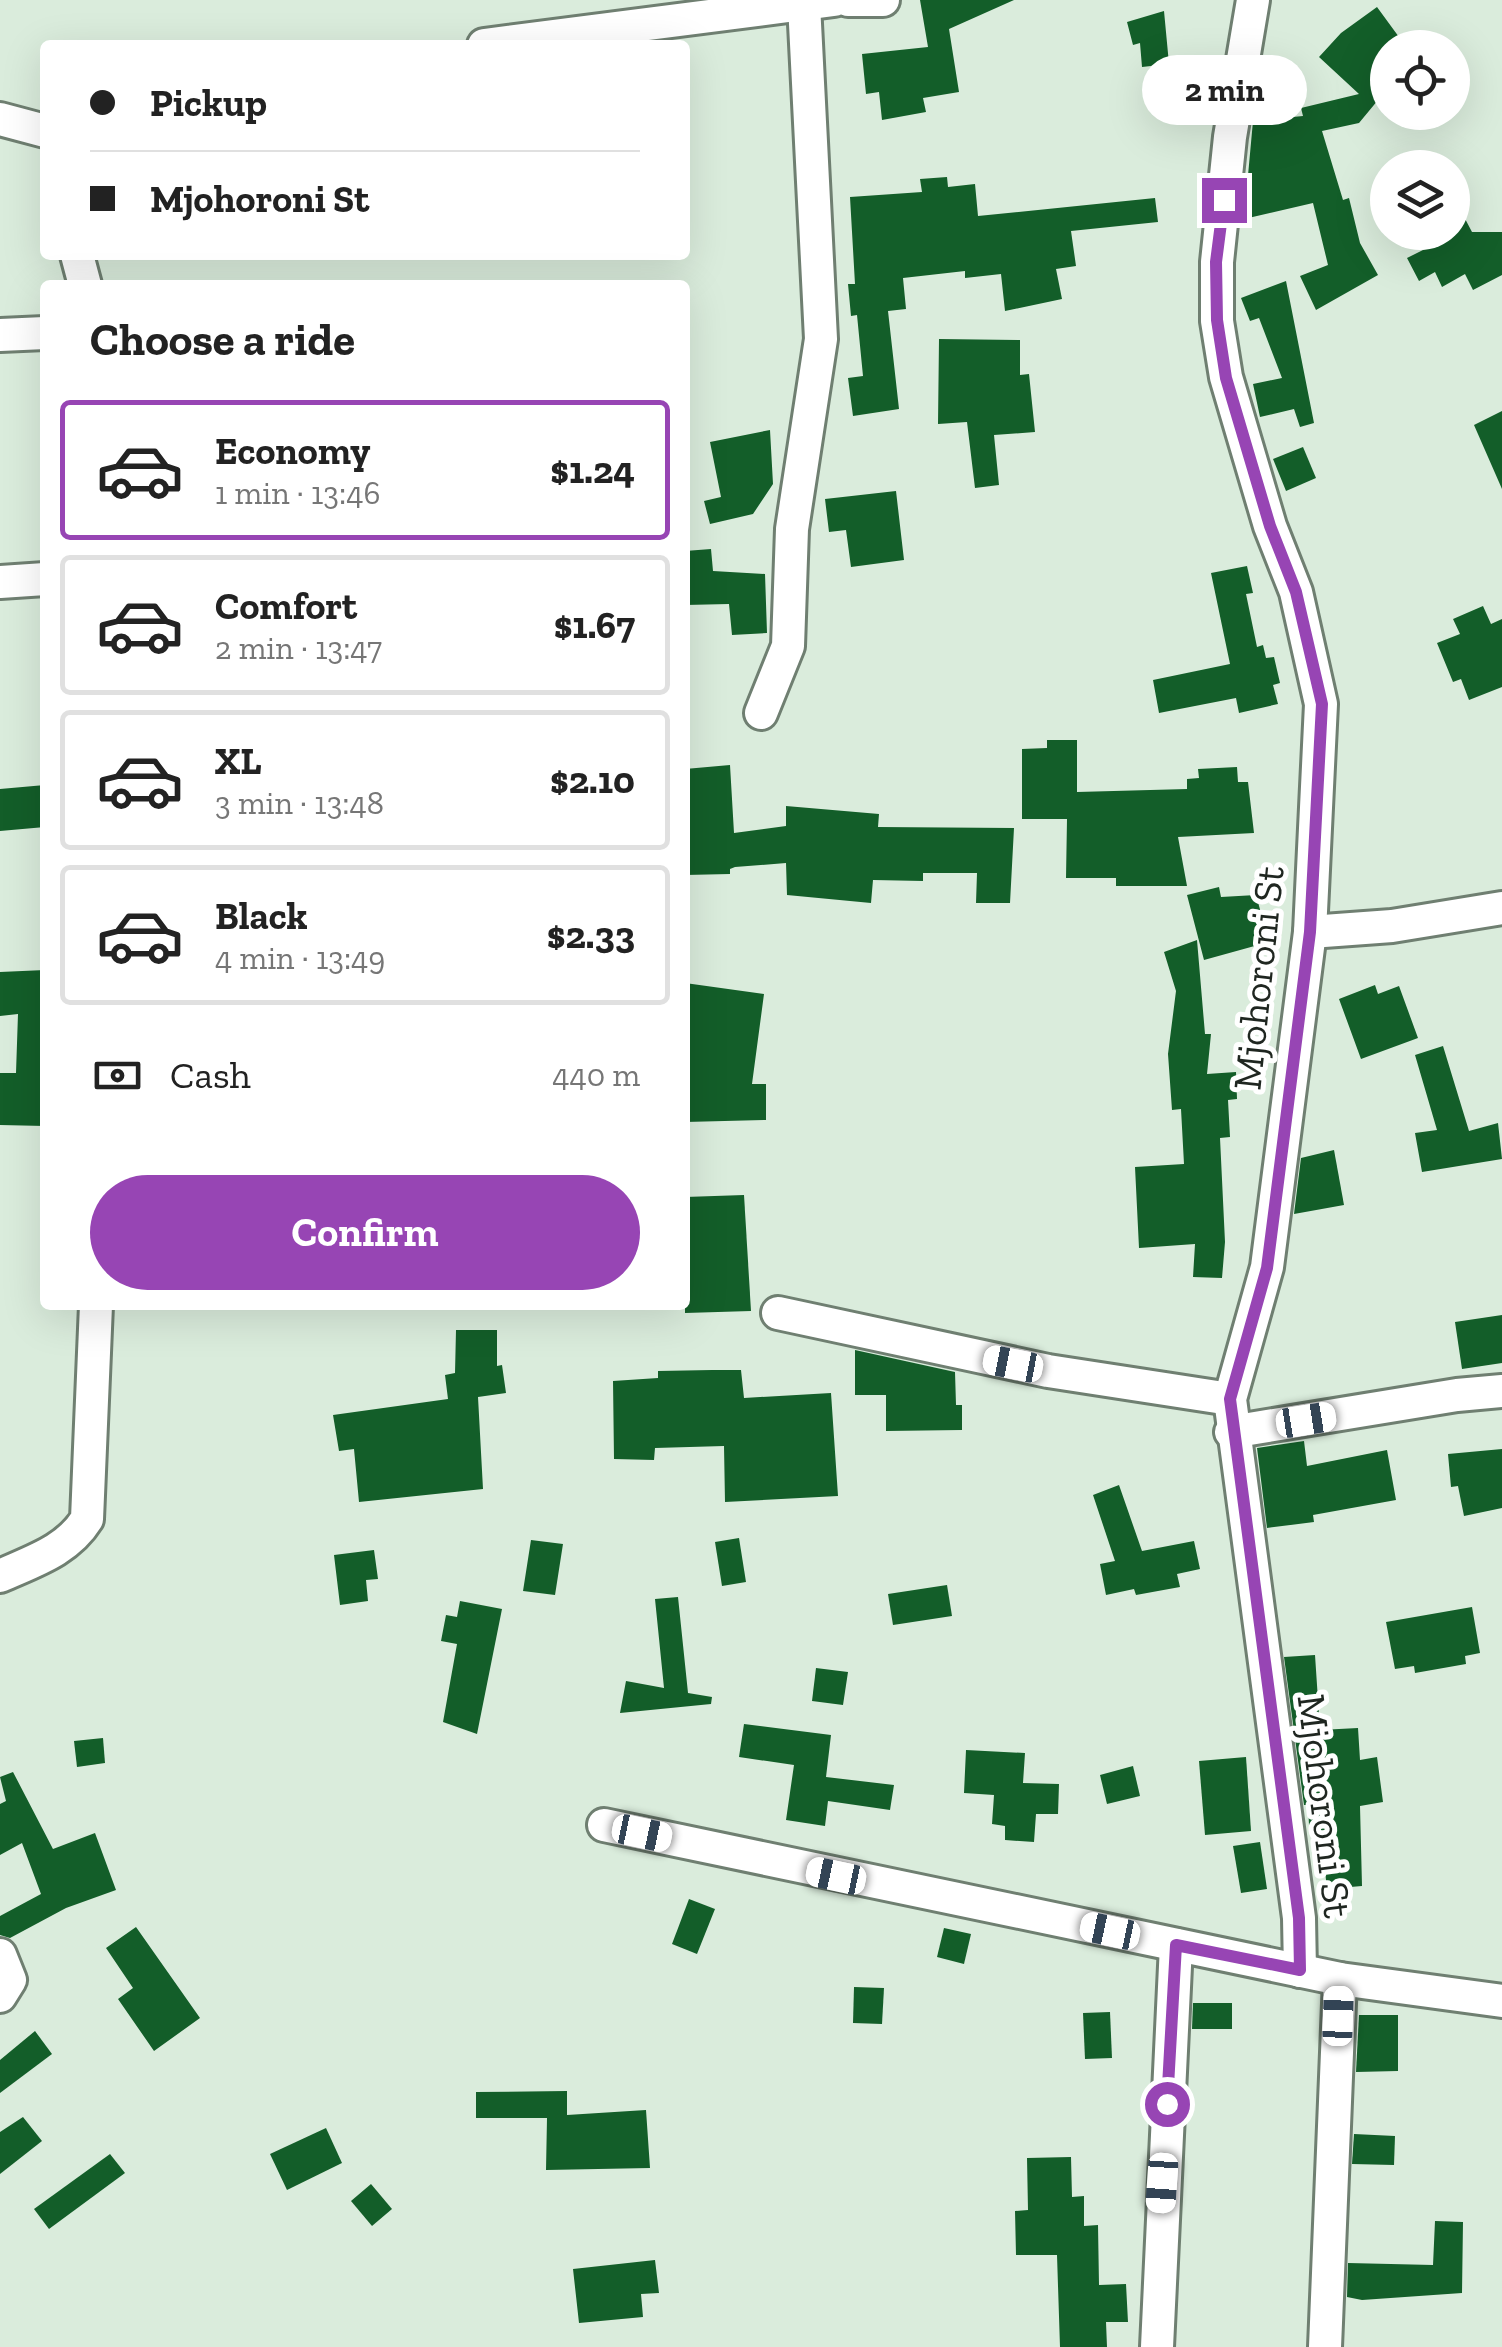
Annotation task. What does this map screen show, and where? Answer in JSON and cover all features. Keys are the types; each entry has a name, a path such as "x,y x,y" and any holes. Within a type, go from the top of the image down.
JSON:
{"street":[{"path":"848,0 883,0"},
{"name":"Mjohoroni St","path":"1252,0 1216,262 1217,320 1226,378 1270,526 1296,592 1322,704 1310,932 1267,1268 1230,1399 1299,1918 1300,1970"},
{"path":"523,40 819,2 821,338 792,529 788,646 761,713"},
{"path":"0,119 40,129"},
{"path":"0,335 40,333"},
{"path":"0,582 40,579"},
{"path":"1310,932 1392,926 1502,908"},
{"path":"0,1576 54,1552 76,1536 86,1519 96,1310"},
{"path":"778,1314 1048,1371 1230,1399"},
{"path":"1232,1432 1456,1395 1502,1392"},
{"path":"604,1825 1340,1978 1502,2001"},
{"path":"1156,2347 1176,1945"},
{"path":"0,1955 10,1980 0,1996"},
{"path":"1325,2347 1340,1978"}],"building":[{"path":"920,0 1014,0 949,29 959,92 923,98 926,112 882,120 879,92 866,94 862,54 928,47"},
{"path":"1377,7 1394,30 1370,30 1370,110 1359,123 1322,131 1343,200 1349,198 1360,243 1378,275 1316,310 1300,276 1328,265 1313,203 1244,219 1253,121 1303,116 1301,108 1359,94 1319,57 1341,33"},
{"path":"1164,11 1169,64 1142,67 1140,43 1133,45 1127,22"},
{"path":"947,177 948,187 975,184 978,216 1155,198 1158,222 1071,231 1076,266 1056,269 1062,299 1005,311 1001,274 965,278 965,271 903,278 906,309 888,311 899,409 853,416 848,378 863,376 857,315 851,316 848,284 855,284 850,197 922,192 920,179"},
{"path":"1470,228 1472,232 1502,232 1502,275 1473,290 1465,274 1442,287 1435,272 1419,281 1407,258 1423,250 1470,250"},
{"path":"1286,281 1314,423 1300,427 1294,409 1260,417 1253,384 1282,378 1259,318 1250,321 1241,298"},
{"path":"939,339 1020,340 1020,375 1029,374 1035,432 994,435 999,485 975,488 967,422 938,424"},
{"path":"1502,411 1502,489 1474,425"},
{"path":"770,430 773,484 753,514 710,524 704,501 721,497 710,442"},
{"path":"1303,447 1316,478 1286,491 1273,459"},
{"path":"896,491 904,560 851,567 846,530 829,532 825,499"},
{"path":"711,549 713,571 765,574 767,633 732,635 729,604 690,605 690,551"},
{"path":"1247,566 1253,593 1246,594 1257,647 1263,645 1266,658 1274,657 1280,683 1273,685 1278,704 1239,713 1236,698 1159,713 1153,680 1230,664 1211,573"},
{"path":"1483,606 1491,624 1502,619 1502,687 1469,700 1461,679 1453,682 1437,643 1460,634 1453,619"},
{"path":"1047,740 1077,740 1077,792 1187,789 1187,779 1199,778 1198,769 1237,767 1238,782 1248,782 1254,833 1178,837 1187,886 1116,886 1116,878 1066,878 1067,819 1022,819 1022,749 1047,748"},
{"path":"730,765 734,833 786,826 786,806 879,814 878,827 1014,828 1010,903 976,903 977,873 923,873 923,881 873,880 871,903 787,895 786,863 735,867 730,874 690,875 690,769"},
{"path":"40,785 40,827 0,831 0,789"},
{"path":"1219,887 1221,897 1256,895 1269,942 1204,960 1187,895"},
{"path":"1197,940 1205,1034 1211,1034 1207,1074 1236,1072 1237,1099 1228,1100 1230,1137 1220,1138 1225,1242 1222,1278 1193,1277 1195,1244 1139,1248 1135,1167 1184,1164 1181,1109 1172,1110 1168,1054 1176,991 1164,952"},
{"path":"40,970 40,1126 0,1125 0,1073 16,1073 18,1014 0,1016 0,972"},
{"path":"690,984 764,994 752,1084 766,1084 766,1120 690,1122"},
{"path":"1375,985 1378,994 1399,986 1418,1038 1361,1059 1339,999"},
{"path":"1443,1046 1469,1131 1498,1123 1502,1159 1422,1172 1415,1133 1437,1130 1415,1055"},
{"path":"1334,1150 1344,1205 1294,1214 1301,1158"},
{"path":"744,1195 751,1311 685,1313 690,1310 690,1197"},
{"path":"1502,1315 1502,1363 1462,1369 1455,1322"},
{"path":"456,1330 497,1330 497,1366 502,1365 506,1393 478,1397 483,1489 359,1502 354,1449 339,1451 333,1415 448,1399 445,1375 455,1373"},
{"path":"855,1350 955,1372 962,1430 886,1431 886,1395 855,1395"},
{"path":"741,1370 744,1398 831,1393 838,1496 725,1502 724,1446 655,1448 654,1460 614,1459 613,1381 658,1378 658,1371"},
{"path":"1304,1441 1307,1466 1387,1450 1396,1500 1313,1515 1314,1522 1267,1528 1257,1448"},
{"path":"1502,1449 1502,1508 1464,1516 1458,1486 1451,1487 1448,1454"},
{"path":"1119,1485 1142,1551 1194,1541 1200,1569 1177,1574 1180,1587 1136,1595 1134,1589 1106,1595 1100,1564 1115,1561 1093,1495"},
{"path":"739,1538 746,1582 722,1586 715,1542"},
{"path":"531,1540 563,1544 555,1595 523,1591"},
{"path":"374,1550 378,1579 366,1580 368,1601 340,1605 334,1555"},
{"path":"947,1585 952,1616 893,1625 888,1594"},
{"path":"678,1597 688,1693 712,1697 711,1704 620,1713 626,1681 664,1688 655,1599"},
{"path":"460,1601 502,1609 477,1734 443,1722 457,1644 441,1641 446,1615 457,1617"},
{"path":"1472,1607 1480,1653 1465,1656 1466,1664 1415,1673 1414,1666 1395,1669 1386,1622"},
{"path":"1315,1655 1320,1730 1358,1728 1360,1760 1377,1757 1383,1802 1360,1806 1362,1886 1327,1889 1320,1825 1309,1825 1308,1805 1304,1805 1284,1657"},
{"path":"816,1668 848,1672 843,1705 812,1701"},
{"path":"744,1724 831,1735 826,1777 894,1785 890,1810 828,1801 825,1826 786,1820 794,1765 739,1757"},
{"path":"103,1738 105,1763 77,1767 74,1741"},
{"path":"966,1750 1025,1753 1023,1783 1059,1784 1058,1814 1036,1814 1034,1842 1005,1840 1005,1826 992,1824 994,1795 964,1793"},
{"path":"1246,1757 1251,1831 1205,1835 1199,1761"},
{"path":"1133,1766 1140,1796 1107,1804 1100,1775"},
{"path":"13,1772 53,1849 95,1833 116,1890 66,1908 10,1938 0,1935 0,1916 41,1894 22,1843 0,1855 0,1804 6,1801 0,1777"},
{"path":"1260,1842 1267,1889 1241,1893 1233,1846"},
{"path":"689,1899 715,1909 697,1954 672,1944"},
{"path":"136,1927 200,2018 154,2051 118,1999 133,1988 106,1948"},
{"path":"944,1928 971,1934 964,1964 937,1957"},
{"path":"854,1987 884,1988 882,2024 853,2023"},
{"path":"1193,2003 1232,2003 1232,2029 1192,2029"},
{"path":"1110,2012 1112,2058 1085,2059 1083,2013"},
{"path":"1359,2015 1398,2015 1398,2071 1356,2072"},
{"path":"35,2031 52,2054 0,2093 0,2060"},
{"path":"567,2091 567,2115 646,2110 650,2168 546,2170 547,2118 476,2118 476,2092"},
{"path":"23,2117 42,2141 0,2174 0,2132"},
{"path":"326,2128 342,2163 287,2190 270,2154"},
{"path":"1354,2134 1395,2136 1394,2165 1352,2164"},
{"path":"110,2154 125,2173 49,2229 34,2209"},
{"path":"1071,2157 1072,2197 1084,2196 1084,2226 1098,2225 1099,2285 1126,2284 1128,2322 1106,2322 1107,2347 1060,2347 1057,2255 1016,2255 1015,2211 1028,2210 1027,2158"},
{"path":"371,2184 392,2209 372,2226 351,2201"},
{"path":"1435,2221 1463,2222 1462,2293 1362,2300 1347,2297 1348,2263 1433,2265"},
{"path":"655,2260 659,2293 641,2294 643,2317 579,2323 573,2269"}],"route":[{"path":"1167,2104 1176,1945 1300,1970 1299,1918 1230,1399 1267,1268 1310,932 1322,704 1296,592 1270,526 1226,378 1217,320 1216,262 1224,200"}]}
